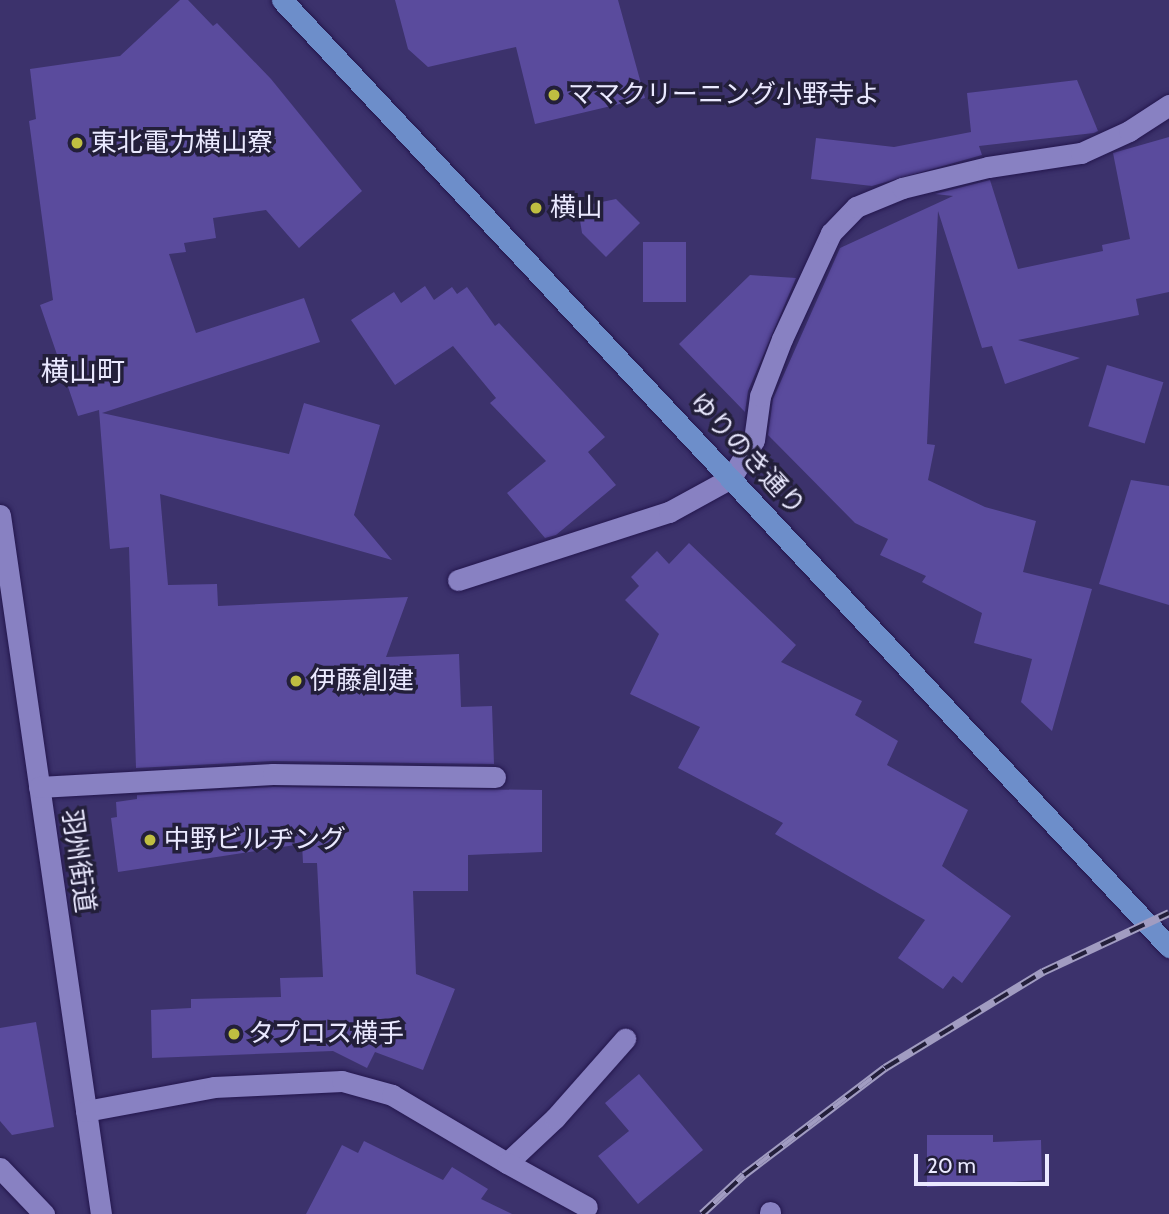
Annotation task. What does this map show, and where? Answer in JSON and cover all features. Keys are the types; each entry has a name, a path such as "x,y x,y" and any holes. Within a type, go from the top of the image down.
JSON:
{"street":[{"name":"ゆりのき通り","path":"282,0 1169,947"},
{"path":"458,580 669,512 731,478 754,440 760,396 831,233 856,207 902,188 988,167 1081,153 1169,105"},
{"name":"羽州街道","path":"0,515 101,1214"},
{"path":"39,787 274,774 495,777"},
{"path":"507,1163 555,1118 625,1040"},
{"path":"86,1111 214,1087 341,1080 392,1095 507,1163 587,1206"},
{"path":"0,1168 44,1214"}],"building":[{"path":"180,0 188,0 213,26 217,23 271,79 362,191 299,248 266,210 213,218 216,238 184,243 186,252 169,254 196,333 304,298 320,342 102,413 289,454 304,403 380,425 354,515 392,560 160,494 168,585 217,584 218,606 408,597 386,657 459,654 461,707 492,706 494,764 273,761 136,768 129,547 110,549 99,410 78,416 40,305 53,300 29,121 36,119 30,69 120,56"},
{"path":"395,0 618,0 645,98 535,124 516,47 428,67 408,49"},
{"path":"1077,80 1098,131 1094,133 979,146 982,155 872,186 811,179 816,138 894,147 971,132 967,93"},
{"path":"1169,137 1169,292 1136,299 1139,315 1018,340 1080,358 1005,384 992,346 982,348 938,211 927,444 935,445 928,480 985,507 1036,521 1023,572 1092,589 1052,731 1021,702 1032,659 974,643 982,613 922,582 926,576 880,555 888,539 855,523 768,435 773,399 840,248 953,196 935,194 990,180 1018,269 1103,251 1102,245 1130,239 1113,153"},
{"path":"616,199 640,223 606,257 582,233 578,207"},
{"path":"643,242 686,242 686,302 643,302"},
{"path":"750,275 796,278 748,391 745,412 679,344"},
{"path":"425,286 434,300 452,287 457,294 467,287 495,326 499,323 605,437 588,452 616,485 556,535 545,538 507,493 546,461 490,403 496,398 453,346 395,385 351,320 394,292 401,303"},
{"path":"1107,365 1163,382 1145,443 1088,426"},
{"path":"1131,480 1169,486 1169,605 1099,584"},
{"path":"689,543 796,645 781,662 862,701 855,715 898,741 887,765 968,810 942,866 1011,916 962,983 953,976 943,989 898,958 925,920 775,834 783,823 678,768 700,727 630,694 659,634 625,600 639,586 631,577 657,551 669,564"},
{"path":"273,787 542,790 542,852 468,855 468,891 413,891 416,974 455,989 423,1070 375,1052 367,1068 333,1051 152,1058 151,1010 191,1008 191,999 281,997 280,978 323,977 317,863 303,863 302,844 118,872 111,818 117,817 116,802 137,799 137,795"},
{"path":"36,1022 54,1127 12,1135 0,1121 0,1028"},
{"path":"639,1074 703,1150 638,1204 598,1156 629,1131 605,1103"},
{"path":"927,1135 993,1135 993,1142 1041,1140 1042,1180 927,1187"},
{"path":"364,1141 443,1180 452,1167 488,1189 481,1199 512,1214 306,1214 342,1145 358,1153"}],"railway":[{"path":"702,1214 744,1175 885,1068 1043,972 1169,913"}],"place":[{"name":"ママクリーニング小野寺よ","path":"554,95"},
{"name":"東北電力横山寮","path":"77,143"},
{"name":"横山","path":"536,208"},
{"name":"伊藤創建","path":"296,681"},
{"name":"中野ビルヂング","path":"150,840"},
{"name":"タプロス横手","path":"234,1034"}],"district":[{"name":"横山町","path":"83,371"}]}
